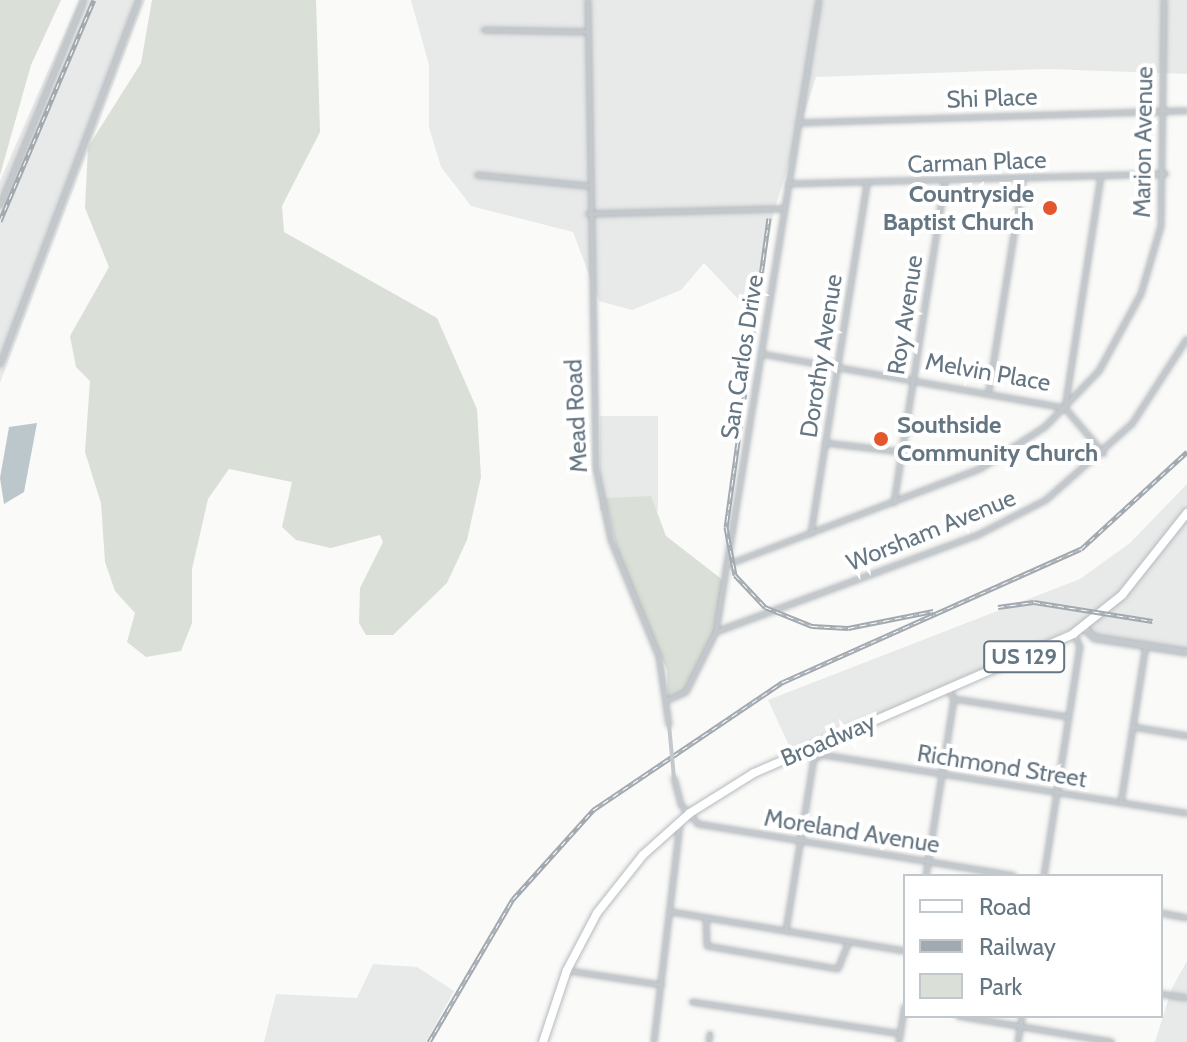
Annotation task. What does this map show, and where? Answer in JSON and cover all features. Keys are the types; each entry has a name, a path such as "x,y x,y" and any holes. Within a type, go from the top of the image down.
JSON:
{"main road":[{"name":"Broadway","path":"543,1042 567,970 616,888 679,822 754,773 1073,634 1131,585 1187,513"}],"street":[{"path":"0,206 84,0"},
{"path":"0,365 139,0"},
{"name":"Mead Road","path":"588,0 587,186 598,488 659,657 674,778 690,813"},
{"name":"San Carlos Drive","path":"666,701 686,692 716,632 819,0"},
{"name":"Marion Avenue","path":"727,565 894,503 993,462 1065,408 1099,371 1141,294 1161,226 1166,174 1164,0"},
{"path":"484,30 587,32"},
{"name":"Shi Place","path":"798,123 1187,111"},
{"name":"Carman Place","path":"788,184 1166,174"},
{"path":"477,175 587,186"},
{"path":"1101,176 1065,408 1104,454"},
{"path":"989,391 1023,178"},
{"name":"Roy Avenue","path":"894,503 945,180"},
{"name":"Dorothy Avenue","path":"811,534 867,183"},
{"path":"588,214 784,209"},
{"name":"Worsham Avenue","path":"716,632 1007,522 1104,454 1154,397 1187,339"},
{"name":"Melvin Place","path":"761,354 989,391 1065,408"},
{"path":"825,443 901,452"},
{"path":"1083,627 1091,637 1187,652"},
{"path":"1044,874 1080,643 1073,634"},
{"path":"1121,803 1146,645"},
{"path":"926,874 954,699 948,689"},
{"path":"954,699 1069,717"},
{"path":"1133,727 1187,736"},
{"path":"786,931 814,759 823,755 820,743"},
{"name":"Richmond Street","path":"823,755 1187,813"},
{"name":"Moreland Avenue","path":"690,813 698,824 1002,874"},
{"path":"654,1042 672,912 679,822"},
{"path":"672,912 903,951"},
{"path":"1163,913 1187,918"},
{"path":"706,918 707,946 838,969 849,942"},
{"path":"567,970 662,985"},
{"path":"1163,994 1187,998"},
{"path":"692,1002 900,1034"},
{"path":"899,1042 903,1018"},
{"path":"970,1018 1112,1042"},
{"path":"1018,1042 1022,1018"},
{"path":"709,1042 710,1034"}],"shaded area":[{"path":"79,0 145,0 0,383 0,181"},
{"path":"411,0 1187,0 1187,74 1048,69 816,77 774,211 755,317 704,263 681,290 632,310 599,301 573,232 471,206 441,167 429,127 429,65"},
{"path":"600,416 658,416 658,511 600,511"},
{"path":"37,423 24,492 4,504 0,478 9,427"},
{"path":"1187,484 1187,651 1068,631 792,752 768,700 1080,579 1130,543"},
{"path":"1187,961 1187,1042 1155,1042 1163,1018 1172,988"},
{"path":"373,964 417,967 454,991 426,1042 264,1042 276,994 357,998"}],"green space":[{"path":"0,0 61,0 31,65 0,175"},
{"path":"152,0 316,0 320,132 282,206 284,232 437,318 477,409 481,477 467,540 447,583 393,635 366,635 359,623 360,588 383,542 380,535 331,548 296,540 282,527 292,482 229,469 208,499 192,569 192,623 181,651 146,657 127,642 135,613 115,591 105,562 101,503 85,452 90,381 76,367 70,336 109,267 85,208 88,147 141,63"},
{"path":"651,496 666,536 724,581 716,633 688,689 668,701 667,670 619,557 605,498"}],"railway":[{"path":"0,221 94,0"},
{"path":"769,218 726,527 735,575 765,607 812,626 848,628 933,611"},
{"path":"429,1042 513,899 593,810 783,682 1081,549 1187,452"},
{"path":"998,607 1034,602 1152,621"}],"place":[{"name":"Countryside Baptist Church","path":"1050,208"},
{"name":"Southside Community Church","path":"881,439"}]}
